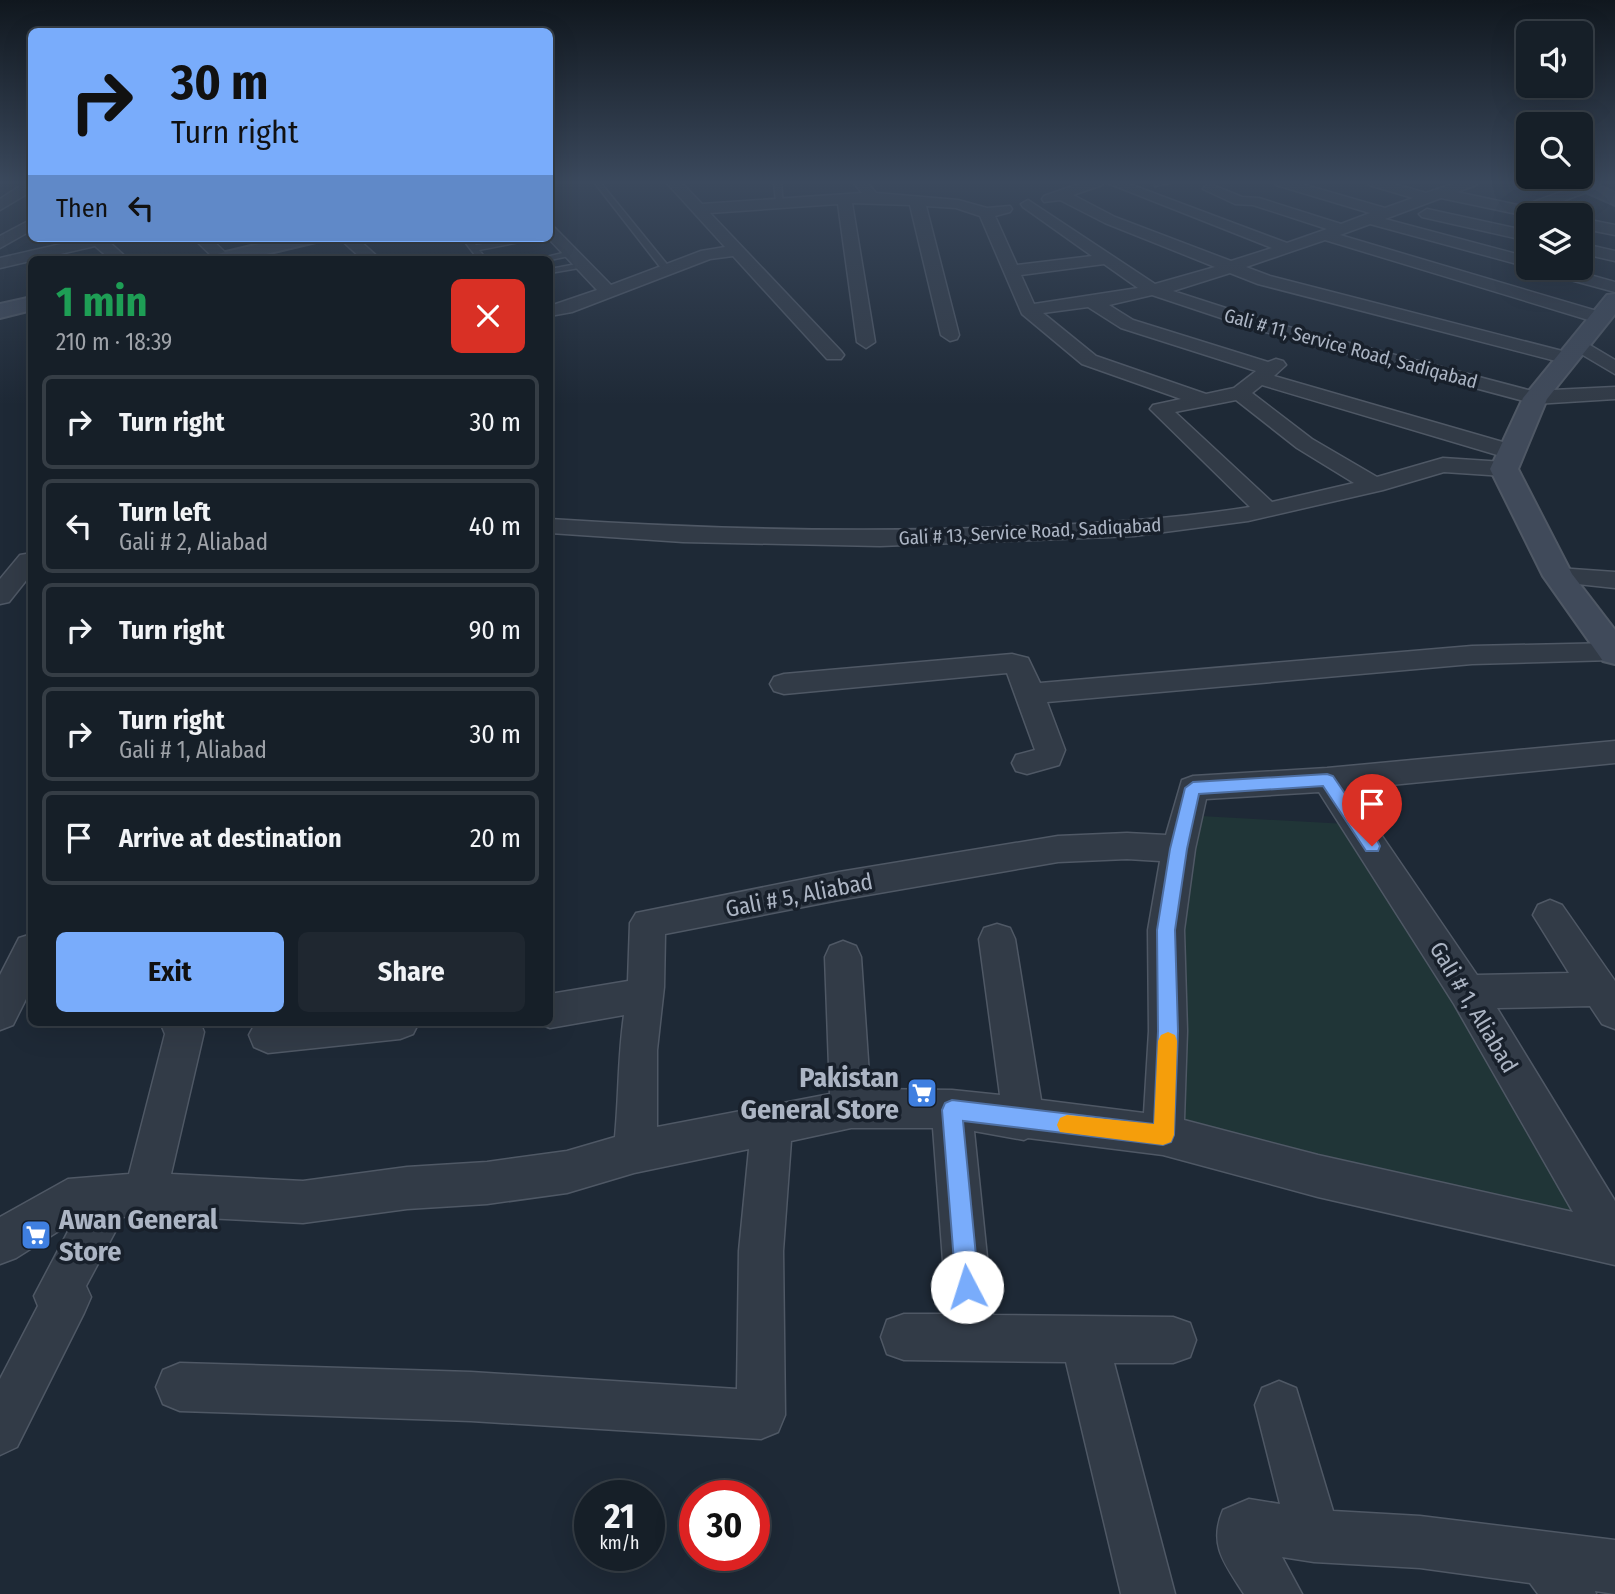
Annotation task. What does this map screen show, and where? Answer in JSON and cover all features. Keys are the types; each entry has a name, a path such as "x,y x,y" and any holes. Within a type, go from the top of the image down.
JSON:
{"street":[{"path":"0,263 27,256"},
{"path":"574,256 609,292"},
{"path":"553,310 566,308 701,256"},
{"path":"743,256 834,355"},
{"path":"853,256 866,342"},
{"path":"930,256 950,335"},
{"path":"1005,256 1028,310 1089,360 1205,400"},
{"name":"Gali # 11, Service Road, Sadiqabad","path":"1102,256 1150,289 1308,337 1536,397 1615,393"},
{"path":"1204,256 1277,284 1594,331"},
{"path":"1028,310 1092,302 1180,284 1262,256"},
{"path":"1398,256 1594,331 1615,368"},
{"path":"1012,271 1106,259"},
{"path":"1590,280 1615,287"},
{"path":"1092,302 1126,324 1508,460 1558,576 1614,652"},
{"path":"0,311 28,304"},
{"path":"1508,460 1536,397 1594,331"},
{"path":"1267,510 1160,409 1240,393 1308,337"},
{"path":"1240,393 1305,446 1375,485"},
{"name":"Gali # 13, Service Road, Sadiqabad","path":"553,526 775,538 994,537 1134,529 1267,510 1375,485 1443,465 1508,460"},
{"path":"0,559 28,560"},
{"path":"0,596 28,562"},
{"path":"1558,576 1615,580"},
{"path":"1030,694 1472,655 1614,652"},
{"path":"784,684 1012,663 1018,665 1050,750 1048,757 1027,763"},
{"path":"1163,1135 1168,1031 1166,930 1179,849 1193,788 1327,780 1615,752"},
{"name":"Gali # 1, Aliabad","path":"1327,780 1467,992 1605,1225 1611,1250"},
{"name":"Gali # 5, Aliabad","path":"634,1152 639,1101 638,1050 645,995 648,923 839,886 1058,849 1127,846 1179,849"},
{"path":"1550,915 1608,1001"},
{"path":"997,939 1024,1120"},
{"path":"0,1013 28,957"},
{"path":"843,957 851,1110"},
{"path":"1467,992 1608,1001"},
{"path":"553,1010 645,995"},
{"path":"0,1430 68,1297 57,1296 128,1195 185,1032 181,1026"},
{"path":"268,1035 359,1026"},
{"path":"0,1242 68,1200 128,1195 303,1202 407,1188 486,1183 567,1172 634,1152 851,1110 952,1110 1163,1135 1611,1250"},
{"path":"952,1110 972,1338"},
{"path":"180,1387 333,1390 625,1404 761,1415 761,1251 770,1141 764,1128"},
{"path":"904,1337 1173,1340"},
{"path":"1084,1339 1148,1594"},
{"path":"1279,1405 1314,1536"},
{"path":"1275,1594 1243,1545 1241,1528 1249,1525 1314,1536 1420,1542 1558,1577 1615,1567"}],"lane":[{"path":"656,256 667,270"},
{"path":"553,259 577,259"},
{"path":"553,270 577,259"}],"green space":[{"path":"1201,816 1347,824 1595,1230 1174,1128 1177,887 1196,844"}],"slow traffic":[{"path":"1067,1125 1163,1135 1168,1041"}],"place":[{"name":"Pakistan General Store","path":"922,1093"},
{"name":"Awan General Store","path":"36,1235"}],"route":[{"path":"967,1287 952,1110 1163,1135 1168,1031 1166,930 1179,849 1193,788 1327,780 1372,846"}]}
